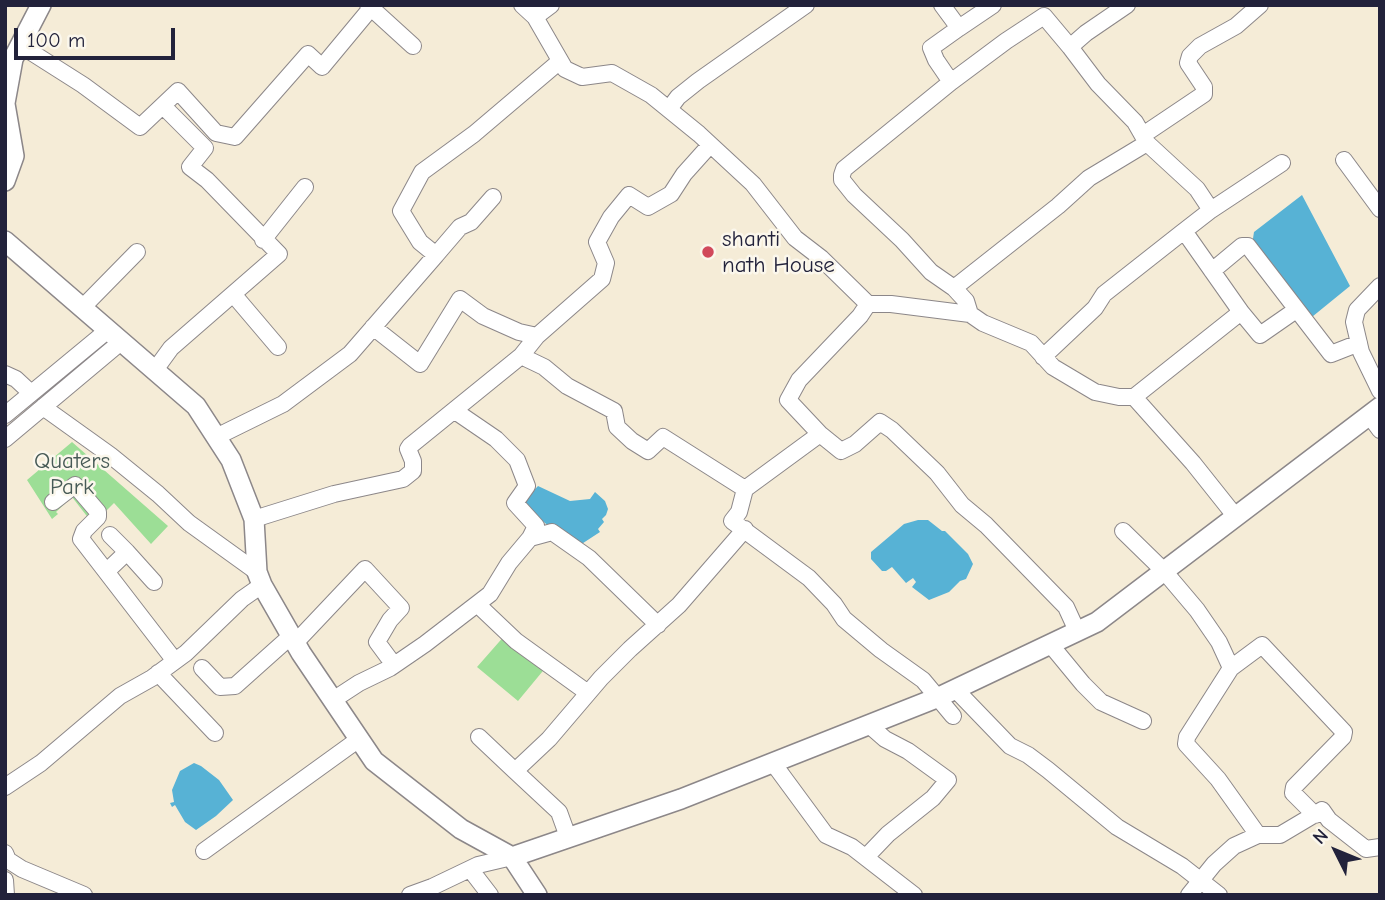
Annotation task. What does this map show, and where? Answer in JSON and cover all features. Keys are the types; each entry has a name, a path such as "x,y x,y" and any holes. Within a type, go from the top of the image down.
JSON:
{"main road":[{"path":"5,181 14,156 5,104 8,74 12,59 41,5"},
{"path":"5,241 196,406 231,460 254,519 259,579 293,639 374,761 461,829 512,857 537,895"},
{"path":"512,857 681,799 869,725 947,693 1097,622 1236,516 1376,417"}],"street":[{"path":"522,5 535,17 565,69 582,77 612,73 651,95 753,184 795,238 821,258 868,304 891,303 970,314 983,323 1031,343 1053,367 1095,392 1134,397 1236,516"},
{"path":"535,17 551,5"},
{"path":"668,109 698,81 806,5"},
{"path":"942,5 959,28"},
{"path":"951,82 931,48 993,5"},
{"path":"1070,47 1127,5"},
{"path":"954,288 1058,206 1089,178 1204,94 1204,87 1188,63 1190,56 1200,46 1236,26 1260,5"},
{"path":"20,45 83,85 140,127 178,91 216,133 236,136 308,54 322,67 369,7 413,46"},
{"path":"970,314 966,301 954,288 931,272 902,240 854,195 842,180 842,175 844,169 951,82 1051,10 1070,47 1098,84 1135,122 1145,139 1197,189 1211,210"},
{"path":"436,255 420,242 401,211 422,172 474,134 560,61"},
{"path":"155,370 172,348 279,254 207,180 190,167 205,148 163,106"},
{"path":"254,519 334,494 403,479 413,471 413,461 408,449 521,356 537,336 603,279 606,263 597,242 611,217 629,195 648,207 671,194 684,174 710,145"},
{"path":"1344,160 1377,200"},
{"path":"1043,357 1094,308 1104,294 1211,210 1282,163"},
{"path":"263,240 305,187"},
{"path":"216,437 283,404 350,354 460,227 471,222 494,197"},
{"path":"1184,231 1260,335 1296,310"},
{"path":"1212,271 1242,246 1248,246 1331,354 1359,343"},
{"path":"82,308 137,252"},
{"path":"1380,286 1357,310 1353,322 1380,391"},
{"path":"233,294 278,347"},
{"path":"373,327 420,364 460,299 483,316 519,332 537,336"},
{"path":"868,304 860,316 799,380 788,400 820,434 841,451 855,444 880,422 892,430 937,473 962,505 986,525 1066,607 1077,631"},
{"path":"1134,397 1241,312"},
{"path":"5,415 31,393 115,335"},
{"path":"5,439 43,407 115,335"},
{"path":"521,356 544,367 567,386 614,411 617,428 648,451 663,437 745,489"},
{"path":"5,374 16,379 31,393"},
{"path":"5,788 41,763 120,696 175,661 242,599 259,579 110,455 43,407"},
{"path":"333,700 394,665 489,594 536,526 515,503 527,486 517,460 496,439 455,411"},
{"path":"820,434 745,489 739,512 732,521 809,578 834,604 844,619 881,650 923,680 947,693 1010,746 1028,755 1117,827 1140,839 1219,895"},
{"path":"53,502 72,485 78,486 85,495 99,515 84,531 82,539 175,661"},
{"path":"515,771 549,739 587,693 630,649 701,582 723,552 745,529"},
{"path":"1123,531 1164,571 1197,610 1219,642 1231,668"},
{"path":"530,538 552,532 589,558 658,625"},
{"path":"110,535 154,582"},
{"path":"107,571 127,552"},
{"path":"202,668 220,687 235,686 293,639 365,569 401,608 377,642 394,665"},
{"path":"477,604 516,641 587,693"},
{"path":"1050,644 1101,702 1143,721"},
{"path":"1258,835 1218,779 1186,744 1186,737 1231,668 1262,645 1344,732 1343,737 1294,787 1293,793 1315,815"},
{"path":"158,673 215,733"},
{"path":"947,693 953,716"},
{"path":"866,857 888,834 933,798 948,780 869,725"},
{"path":"479,737 559,812 568,837"},
{"path":"204,851 359,738"},
{"path":"773,763 826,835 852,847 914,895"},
{"path":"1189,895 1214,863 1234,846 1258,835 1280,835 1322,810 1329,820 1366,849 1380,847"},
{"path":"410,895 449,888 470,869 512,857"},
{"path":"6,859 78,894"},
{"path":"470,869 490,895"},
{"path":"5,880 6,895"}],"green space":[{"name":"Quaters Park","path":"72,442 168,526 151,544 114,503 93,524 72,497 52,519 27,480"},
{"path":"506,634 547,666 518,701 477,667"}],"water":[{"path":"1302,195 1350,286 1307,321 1252,245 1254,232"},
{"path":"538,486 570,501 590,499 595,492 605,501 608,509 602,519 604,522 598,529 600,532 577,547 525,508 523,502"},
{"path":"928,520 945,531 968,554 973,564 966,579 949,592 929,600 912,587 916,582 913,578 906,583 892,567 882,571 871,559 871,552 904,524"},
{"path":"194,763 219,780 233,800 196,830 185,822 175,805 172,807 170,803 174,802 172,790 180,771"}],"place":[{"name":"shanti nath House","path":"708,252"}]}
